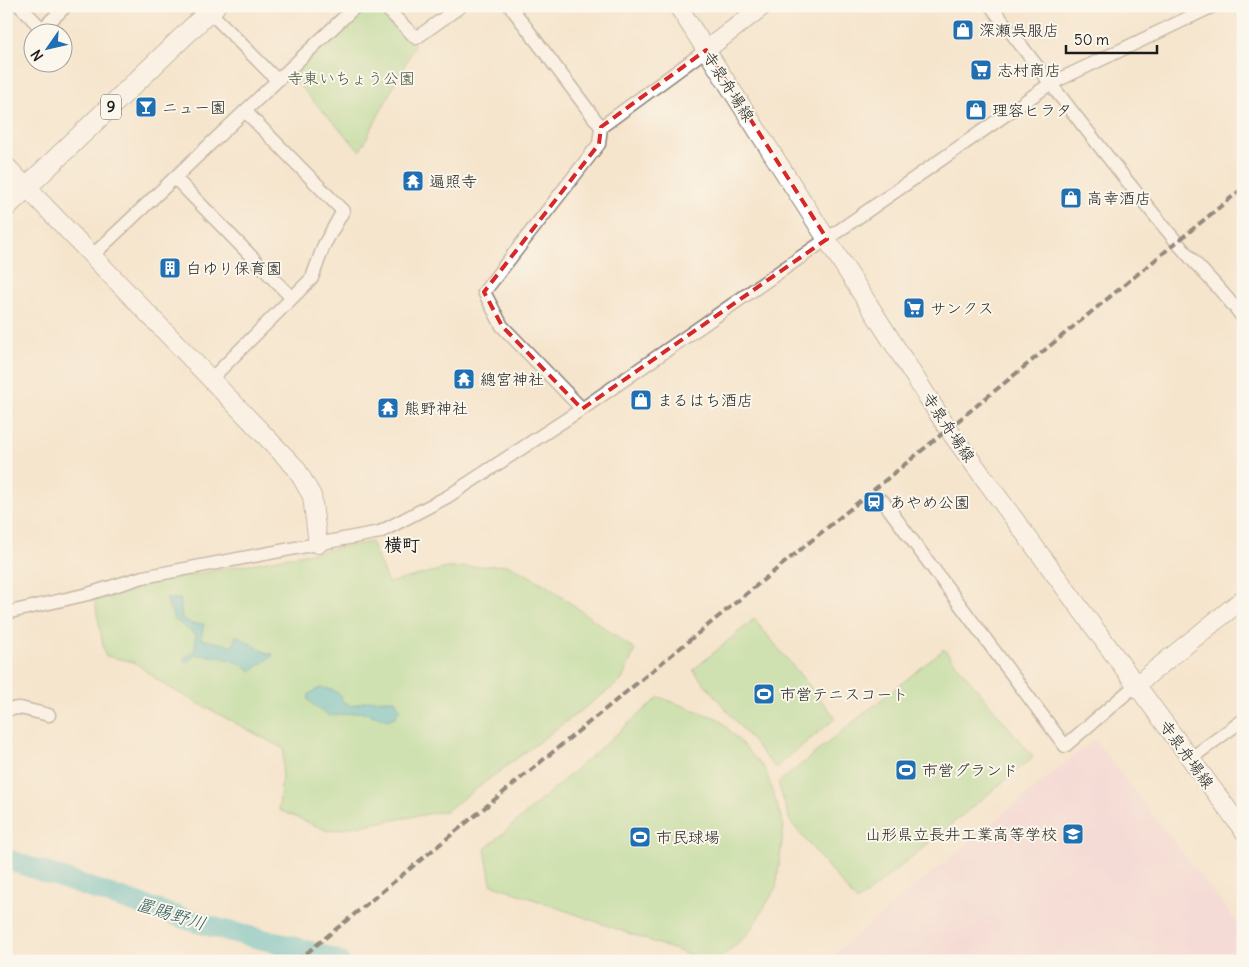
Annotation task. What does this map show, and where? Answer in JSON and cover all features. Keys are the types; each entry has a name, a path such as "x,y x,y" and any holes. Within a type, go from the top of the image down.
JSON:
{"main road":[{"name":"寺泉舟場線","path":"678,6 948,428 1243,830"},
{"path":"706,50 763,6"},
{"name":"9","path":"6,207 210,8"},
{"path":"6,166 212,378 296,468 312,496 318,544"},
{"path":"1136,685 1243,599"}],"street":[{"path":"20,6 42,29 66,6"},
{"path":"93,255 356,6"},
{"path":"384,6 416,38 461,6"},
{"path":"510,6 601,128 599,144 484,292 502,326 582,410"},
{"path":"991,6 1050,84 1177,242 1231,301 1243,318"},
{"path":"6,613 88,594 143,577 380,532 402,521 447,498 582,410 1050,84 1213,6"},
{"path":"210,8 277,80"},
{"path":"601,128 706,50"},
{"path":"212,378 312,278 324,245 343,211 245,111"},
{"path":"175,178 292,298"},
{"path":"883,501 1065,746 1136,685"},
{"path":"6,709 20,708 49,715"},
{"path":"1190,759 1243,720"}],"highlighted area":[{"path":"706,50 827,239 582,409 502,326 484,292 599,144 601,127"}],"shaded area":[{"name":"山形県立長井工業高等学校","path":"1094,739 1243,930 1243,961 825,961"}],"green space":[{"name":"寺東いちょう公園","path":"367,6 374,6 415,45 360,151 291,77"},
{"path":"371,542 388,583 447,568 509,565 544,584 635,650 622,680 446,811 328,831 279,810 284,749 166,686 134,662 105,656 94,597 184,576"},
{"name":"市営テニスコート","path":"754,619 836,718 775,768 693,670"},
{"name":"市営グランド","path":"944,649 1033,757 857,902 790,821 778,783"},
{"name":"市民球場","path":"659,697 719,719 765,769 784,826 776,888 748,934 717,961 706,961 491,884 485,849"}],"water":[{"path":"166,599 180,599 182,618 192,624 204,624 201,639 233,646 236,635 268,654 272,653 273,656 251,671 239,663 210,656 195,655 187,663 183,659 195,650 196,635 174,619"},
{"path":"320,688 331,689 341,695 342,701 351,706 370,700 395,700 400,709 395,717 388,720 361,712 330,716 308,700 309,694"}],"waterway":[{"name":"置賜野川","path":"6,859 187,919 324,955 339,961"}],"railway":[{"path":"297,961 1243,188"}],"place":[{"name":"深瀬呉服店","path":"963,30"},
{"name":"志村商店","path":"981,70"},
{"name":"ニュー園","path":"146,107"},
{"name":"理容ヒラタ","path":"976,110"},
{"name":"遍照寺","path":"413,181"},
{"name":"高幸酒店","path":"1071,198"},
{"name":"白ゆり保育園","path":"170,268"},
{"name":"サンクス","path":"914,308"},
{"name":"總宮神社","path":"464,379"},
{"name":"まるはち酒店","path":"641,400"},
{"name":"熊野神社","path":"388,408"},
{"name":"あやめ公園","path":"874,502"},
{"name":"市営テニスコート","path":"764,694"},
{"name":"市営グランド","path":"906,770"},
{"name":"山形県立長井工業高等学校","path":"1073,834"},
{"name":"市民球場","path":"640,837"}],"district":[{"name":"横町","path":"402,545"}]}
